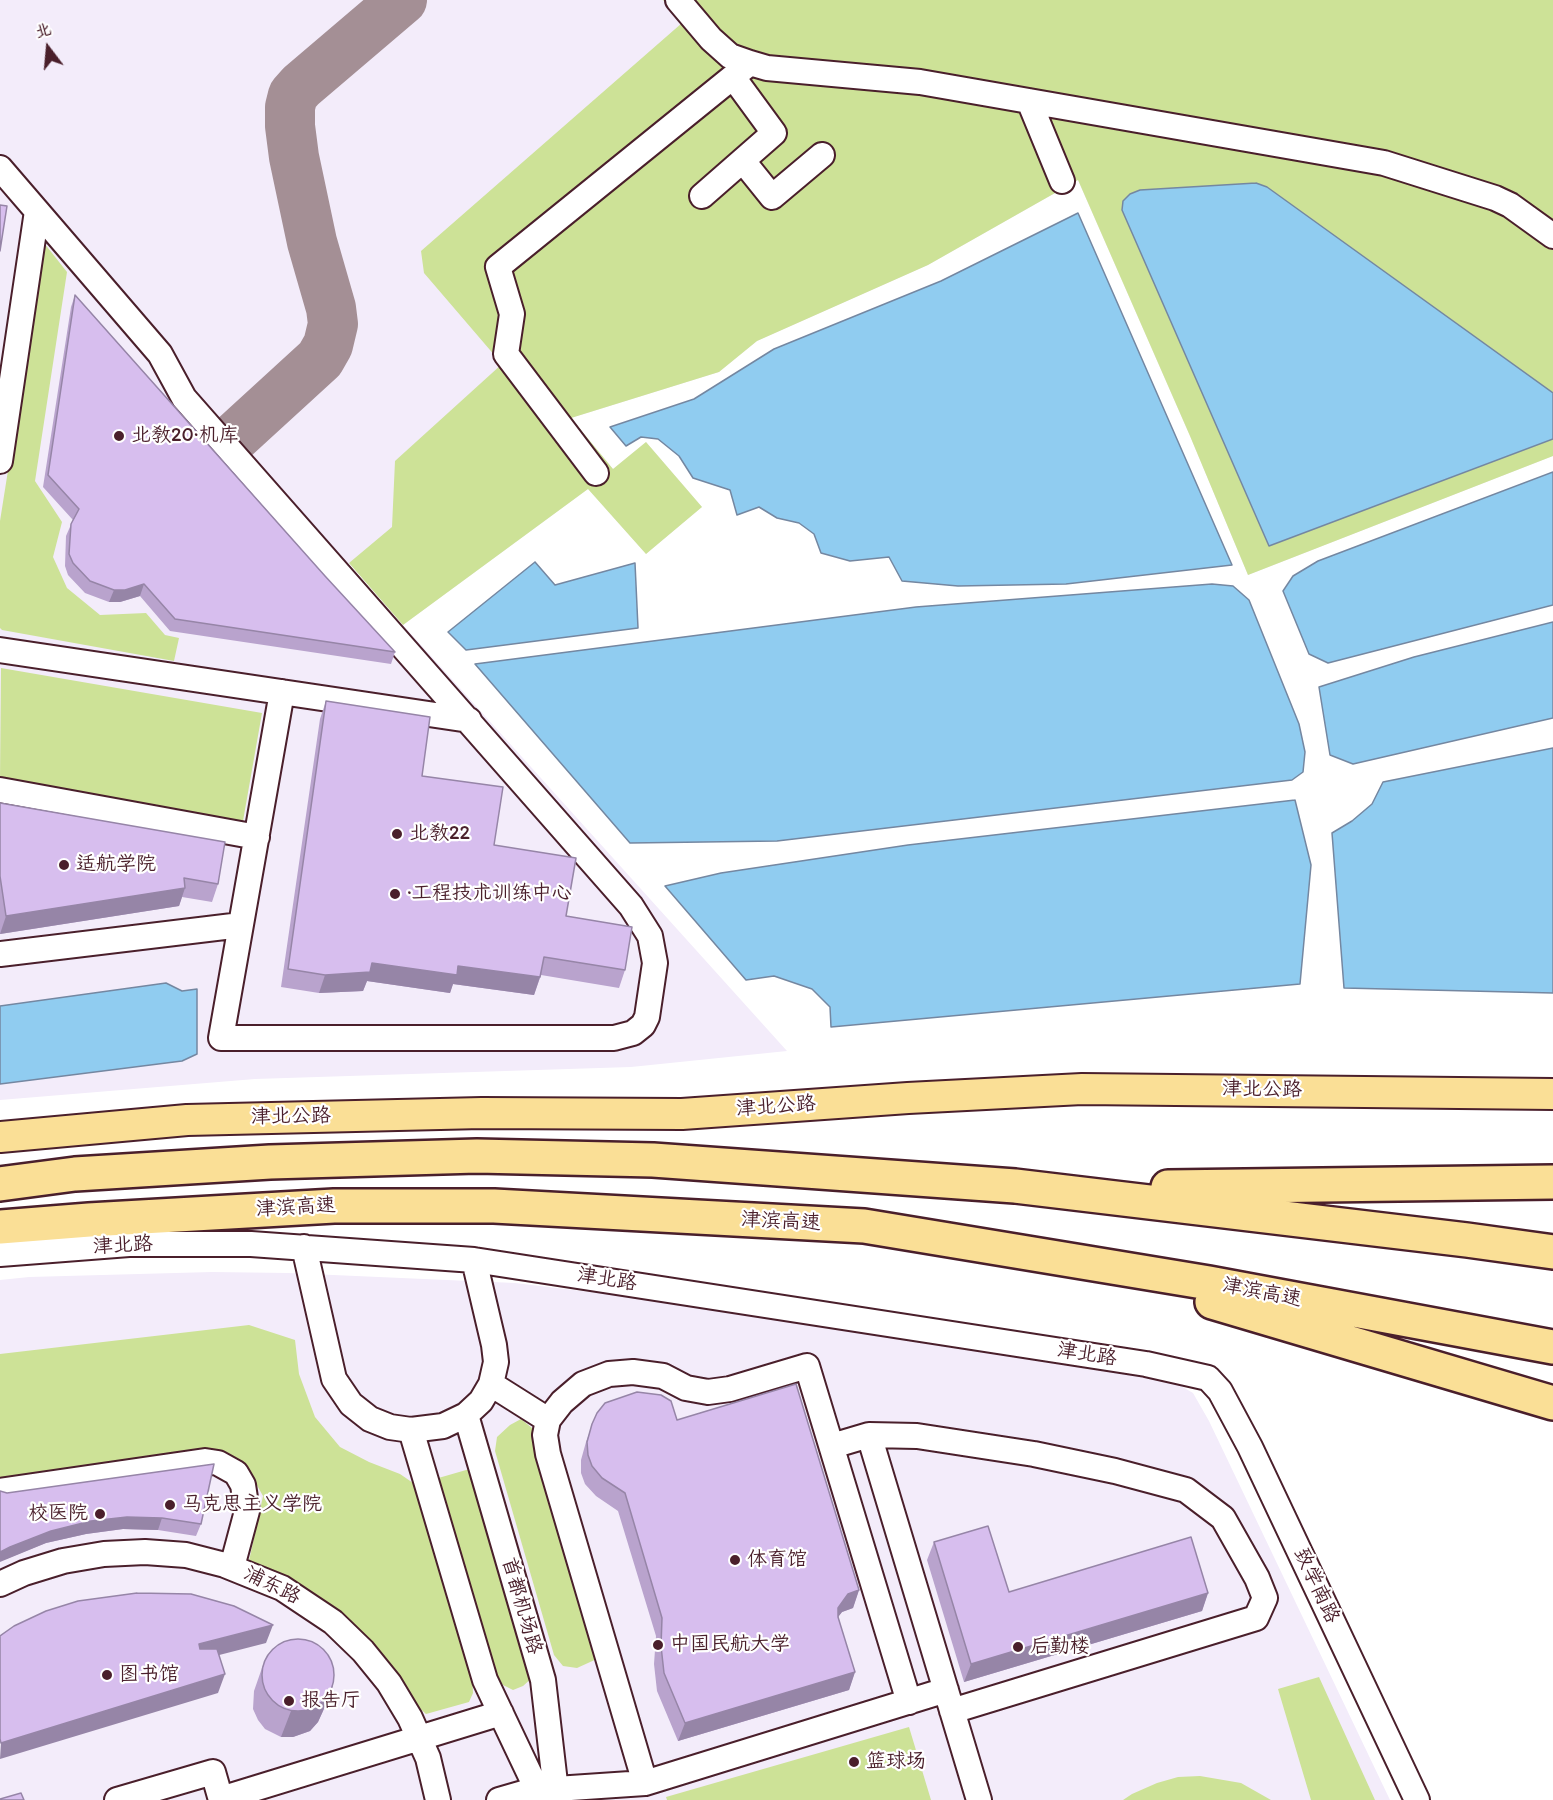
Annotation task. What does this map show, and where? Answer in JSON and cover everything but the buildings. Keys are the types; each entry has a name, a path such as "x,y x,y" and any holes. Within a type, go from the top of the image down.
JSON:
{"highway":[{"path":"0,1184 75,1174 270,1162 477,1156 653,1160 1015,1186 1455,1238 1553,1252"},
{"path":"1015,1186 1195,1187 1553,1182"},
{"name":"津滨高速","path":"0,1227 334,1206 494,1206 864,1226 1209,1283 1553,1347"},
{"path":"1057,1258 1553,1403"}],"main road":[{"name":"津北公路","path":"0,1137 188,1120 482,1113 682,1114 920,1097 1082,1089 1553,1094"},
{"name":"津北公路","path":"0,1147 221,1129 477,1124 670,1125 1086,1101 1270,1100 1553,1105"}],"street":[{"path":"678,0 741,70 774,134 702,196"},
{"path":"596,473 506,354 512,314 498,267 741,70 768,68 920,82 1401,167 1495,198 1510,205 1553,236"},
{"path":"1029,101 1062,181"},
{"path":"743,161 772,197 822,155"},
{"path":"0,168 160,354 184,398 631,906 650,936 655,963 647,1017 643,1025 633,1033 614,1038 221,1038 282,692"},
{"path":"0,461 37,212"},
{"path":"0,650 469,720"},
{"path":"0,790 257,837"},
{"path":"0,954 241,925"},
{"name":"津北路","path":"0,1254 129,1244 250,1244 474,1260 1134,1362 1208,1378"},
{"path":"304,1247 334,1379 351,1404 370,1419 390,1428 411,1430 443,1426 466,1415 481,1401 491,1384 496,1362 494,1345 474,1260"},
{"path":"645,1783 544,1436 548,1420 562,1402 583,1384 609,1374 633,1372 663,1376 686,1388 708,1392 730,1389 807,1366 909,1702"},
{"name":"致学南路","path":"1208,1378 1220,1391 1251,1447 1417,1800"},
{"path":"491,1384 548,1420"},
{"name":"首都机场路","path":"466,1415 543,1680 548,1794"},
{"path":"411,1430 485,1680 501,1713 548,1794"},
{"path":"499,1800 645,1783 909,1702 949,1700 1256,1618 1264,1598 1257,1578 1223,1518 1186,1490 1115,1471 1034,1454 916,1436 869,1435 832,1446"},
{"path":"869,1435 979,1800"},
{"path":"0,1491 205,1461 218,1463 236,1473 243,1485 247,1511 232,1567"},
{"name":"浦东路","path":"0,1584 24,1573 63,1561 124,1552 186,1556 232,1567 264,1579 300,1598 349,1636 389,1683 420,1738 428,1758 438,1800"},
{"path":"117,1800 213,1772 221,1800 501,1713"}],"shaded area":[{"path":"0,0 1553,0 1553,456 1248,575 1078,180 928,265 757,341 719,372 571,418 613,469 646,442 702,507 646,554 588,489 403,625 787,1051 631,1067 255,1079 0,1100","holes":["349,563 403,625 373,644 321,588"]},
{"name":"中国民航大学","path":"212,1272 515,1283 816,1319 1167,1378 1193,1393 1209,1421 1390,1800 0,1800 0,1280 29,1277"}],"green space":[{"path":"663,0 1553,0 1553,456 1248,575 1078,180 928,265 757,341 719,372 571,418 613,469 646,442 702,507 646,554 588,489 403,625 349,563 392,527 395,461 502,364 424,273 421,251 682,23"},
{"path":"44,243 67,272 35,481 62,522 53,557 67,588 100,615 146,613 165,635 179,638 174,661 0,628 0,521"},
{"path":"1,668 262,713 243,821 0,779"},
{"path":"249,1325 295,1340 299,1374 315,1417 340,1447 400,1474 416,1485 472,1673 473,1693 469,1702 426,1714 272,1573 249,1561 263,1496 249,1471 219,1451 0,1482 0,1354"},
{"path":"521,1419 532,1428 599,1658 577,1668 563,1666 554,1655 495,1451 497,1437"},
{"path":"473,1468 533,1677 523,1686 513,1690 503,1685 495,1676 435,1479"},
{"path":"1319,1677 1375,1800 1311,1800 1278,1689"},
{"name":"篮球场","path":"909,1727 931,1800 667,1800 666,1797"},
{"path":"1200,1776 1241,1783 1271,1800 1123,1800 1157,1783 1178,1777"}],"water":[{"path":"1256,183 1267,187 1553,393 1553,439 1269,546 1122,210 1123,201 1130,194 1140,190"},
{"path":"1078,213 1232,565 1066,584 958,586 902,581 889,557 850,561 821,553 814,534 799,523 777,518 759,507 737,515 730,490 693,478 679,456 658,439 641,437 626,446 610,427 694,399 774,349 941,281"},
{"path":"1553,472 1553,605 1328,663 1309,654 1283,591 1293,576 1318,561"},
{"path":"535,562 555,585 635,563 638,628 466,650 448,632"},
{"path":"1212,584 1233,586 1249,600 1299,724 1305,752 1303,772 1292,780 777,841 630,843 475,664 916,607"},
{"path":"1553,622 1553,718 1353,764 1330,755 1319,687 1414,657"},
{"path":"1553,748 1553,993 1344,988 1332,833 1352,821 1372,804 1383,782"},
{"path":"1295,800 1311,865 1300,984 831,1027 830,1007 812,989 774,976 746,980 665,886 721,873 908,845"},
{"path":"166,983 182,991 197,989 197,1054 182,1061 0,1084 0,1006"}],"taxiway":[{"path":"226,445 320,359 328,345 333,324 331,308 312,242 294,157 290,126 290,107 293,95 402,0"}],"place":[{"name":"北教20·机库","path":"119,436"},
{"name":"北教22","path":"397,834"},
{"name":"适航学院","path":"64,865"},
{"name":"·工程技术训练中心","path":"395,894"},
{"name":"马克思主义学院","path":"170,1505"},
{"name":"校医院","path":"100,1514"},
{"name":"体育馆","path":"735,1560"},
{"name":"中国民航大学","path":"658,1645"},
{"name":"后勤楼","path":"1018,1647"},
{"name":"图书馆","path":"107,1675"},
{"name":"报告厅","path":"289,1701"},
{"name":"篮球场","path":"854,1762"}]}
